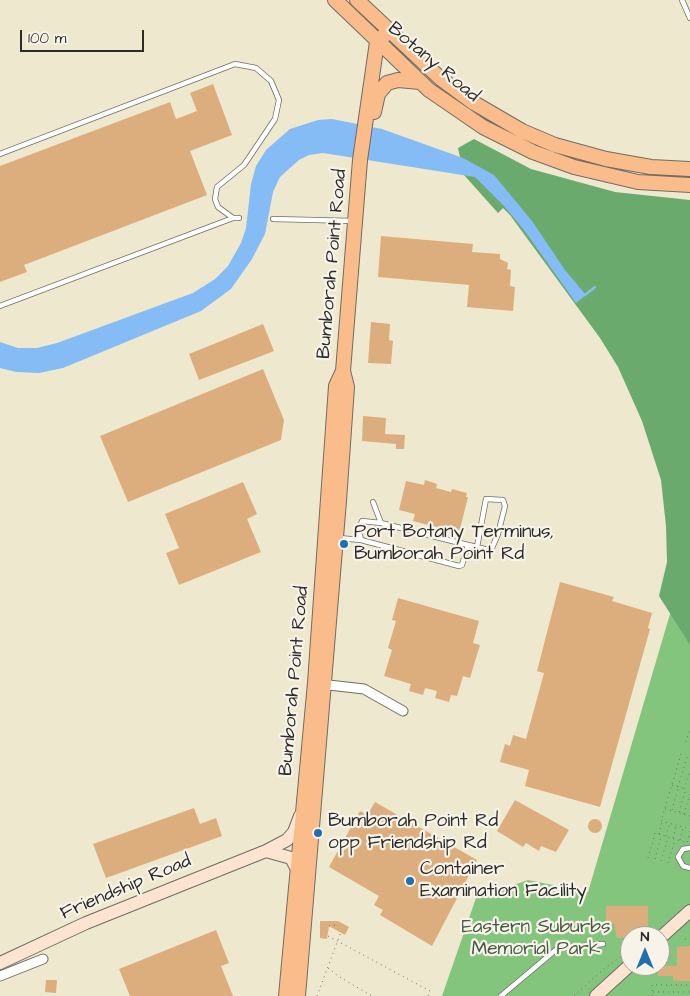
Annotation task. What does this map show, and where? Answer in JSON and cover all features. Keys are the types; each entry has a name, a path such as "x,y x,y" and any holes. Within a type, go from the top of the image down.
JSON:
{"main road":[{"name":"Botany Road","path":"335,0 420,82 483,127 540,155 574,167 638,182 690,185"},
{"name":"Botany Road","path":"357,0 457,91 509,124 571,150 606,159 650,167 690,169"},
{"path":"378,42 389,31"},
{"name":"Bumborah Point Road","path":"298,996 333,501 347,387 343,371 360,160 368,123 378,42"},
{"name":"Bumborah Point Road","path":"368,123 378,94 387,83 398,80 420,82"},
{"path":"650,167 690,159"},
{"name":"Bumborah Point Road","path":"286,996 302,812 320,684 337,538 333,501"}],"street":[{"path":"320,684 364,689 403,711"},
{"name":"Friendship Road","path":"0,963 86,923 266,851 287,840 294,832 302,812"},
{"path":"266,851 286,855 294,862 305,891"},
{"path":"670,929 690,911"},
{"path":"0,976 43,959"},
{"path":"596,996 620,974"}],"lane":[{"path":"682,0 690,18"},
{"path":"0,154 235,64 256,68 271,81 279,100 275,119 244,165 217,187 215,199 218,207 233,218"},
{"path":"0,306 233,218 239,218"},
{"path":"273,219 355,221"},
{"path":"361,540 359,530 362,521 381,523 488,550 492,548 505,506 503,500 486,499 477,547"},
{"path":"374,502 381,523"},
{"path":"337,538 361,540 459,566 462,565 468,545"},
{"path":"690,848 683,849 678,857 683,866 690,868"},
{"path":"501,996 558,948 603,944"}],"path":[{"path":"686,742 690,728"},
{"path":"655,859 665,809 681,754"},
{"path":"672,811 686,757"},
{"path":"679,813 690,770"},
{"path":"672,785 690,790"},
{"path":"684,814 690,794"},
{"path":"665,809 690,816"},
{"path":"663,821 690,830 687,842"},
{"path":"661,861 670,823"},
{"path":"668,863 676,825"},
{"path":"680,840 683,827"},
{"path":"648,858 655,833 690,843"},
{"path":"329,926 336,925"},
{"path":"317,996 341,932"},
{"path":"328,936 430,991 428,996"},
{"path":"685,939 690,939"},
{"path":"574,996 620,957"},
{"path":"328,967 338,976 372,996"},
{"path":"652,996 652,985 690,985"},
{"path":"652,992 690,992"}],"green space":[{"path":"474,139 531,169 615,192 690,200 690,645 659,596 667,562 666,526 661,480 642,421 618,367 600,338 510,215 503,208 498,213 464,175 458,148"},
{"name":"Eastern Suburbs Memorial Park","path":"690,570 690,996 442,996 476,898 528,880 588,892 675,597"}],"water":[{"path":"332,119 382,129 463,158 494,175 532,221 565,270 586,295 576,303 524,230 504,206 475,177 323,153 309,155 299,160 280,177 273,192 265,234 252,259 231,289 201,311 63,368 39,373 16,372 0,368 0,342 18,348 37,348 57,343 193,293 215,279 228,266 241,243 246,228 251,184 256,166 266,150 290,129 318,120"}],"building":[{"path":"213,84 232,135 190,151 207,195 24,265 27,272 0,282 0,166 170,102 176,119 197,111 190,93"},
{"path":"381,236 473,244 472,252 500,254 500,259 508,263 507,269 511,270 510,286 515,287 513,311 467,307 469,285 378,277"},
{"path":"371,322 390,324 389,340 393,341 391,364 368,363"},
{"path":"263,324 274,351 199,380 189,354"},
{"path":"263,369 284,420 281,440 128,502 100,436"},
{"path":"363,416 386,418 385,434 405,435 404,449 396,449 396,444 362,441"},
{"path":"425,480 437,484 436,488 451,492 452,489 467,493 466,497 468,497 459,533 413,521 415,514 399,510 406,481 424,485"},
{"path":"243,482 257,514 247,519 261,552 179,585 166,553 179,548 165,514"},
{"path":"560,582 614,597 612,601 652,613 648,628 650,629 600,807 525,786 529,770 500,762 505,744 510,746 513,735 526,739 544,673 537,671"},
{"path":"398,598 479,621 473,643 480,645 470,678 463,676 457,696 451,695 449,702 435,698 437,691 425,688 423,695 409,691 411,684 384,676 392,650 388,648 396,621 392,620"},
{"path":"515,800 569,830 556,852 541,846 539,851 526,843 523,847 497,831"},
{"name":"Container Examination Facility","path":"375,802 477,860 432,946 380,915 383,910 374,905 379,896 329,867 360,811 367,815"},
{"path":"194,808 200,824 216,818 222,836 106,878 93,844"},
{"path":"592,819 598,819 602,826 598,833 592,833 588,829 588,823"},
{"name":"Eastern Suburbs Memorial Park","path":"606,906 648,906 648,926 620,926 620,938 617,938 614,924 606,924"},
{"path":"320,921 338,921 349,927 345,935 329,926 327,939 320,938"},
{"path":"216,930 229,963 221,966 233,996 130,996 119,969"},
{"path":"690,946 690,981 673,981 673,976 670,976 670,966 677,966 677,947"},
{"path":"46,980 57,980 56,993 45,992"}],"waterway":[{"path":"585,295 595,287"}],"place":[{"name":"Port Botany Terminus, Bumborah Point Rd","path":"344,544"},
{"name":"Bumborah Point Rd opp Friendship Rd","path":"318,833"},
{"name":"Container Examination Facility","path":"410,881"}]}
